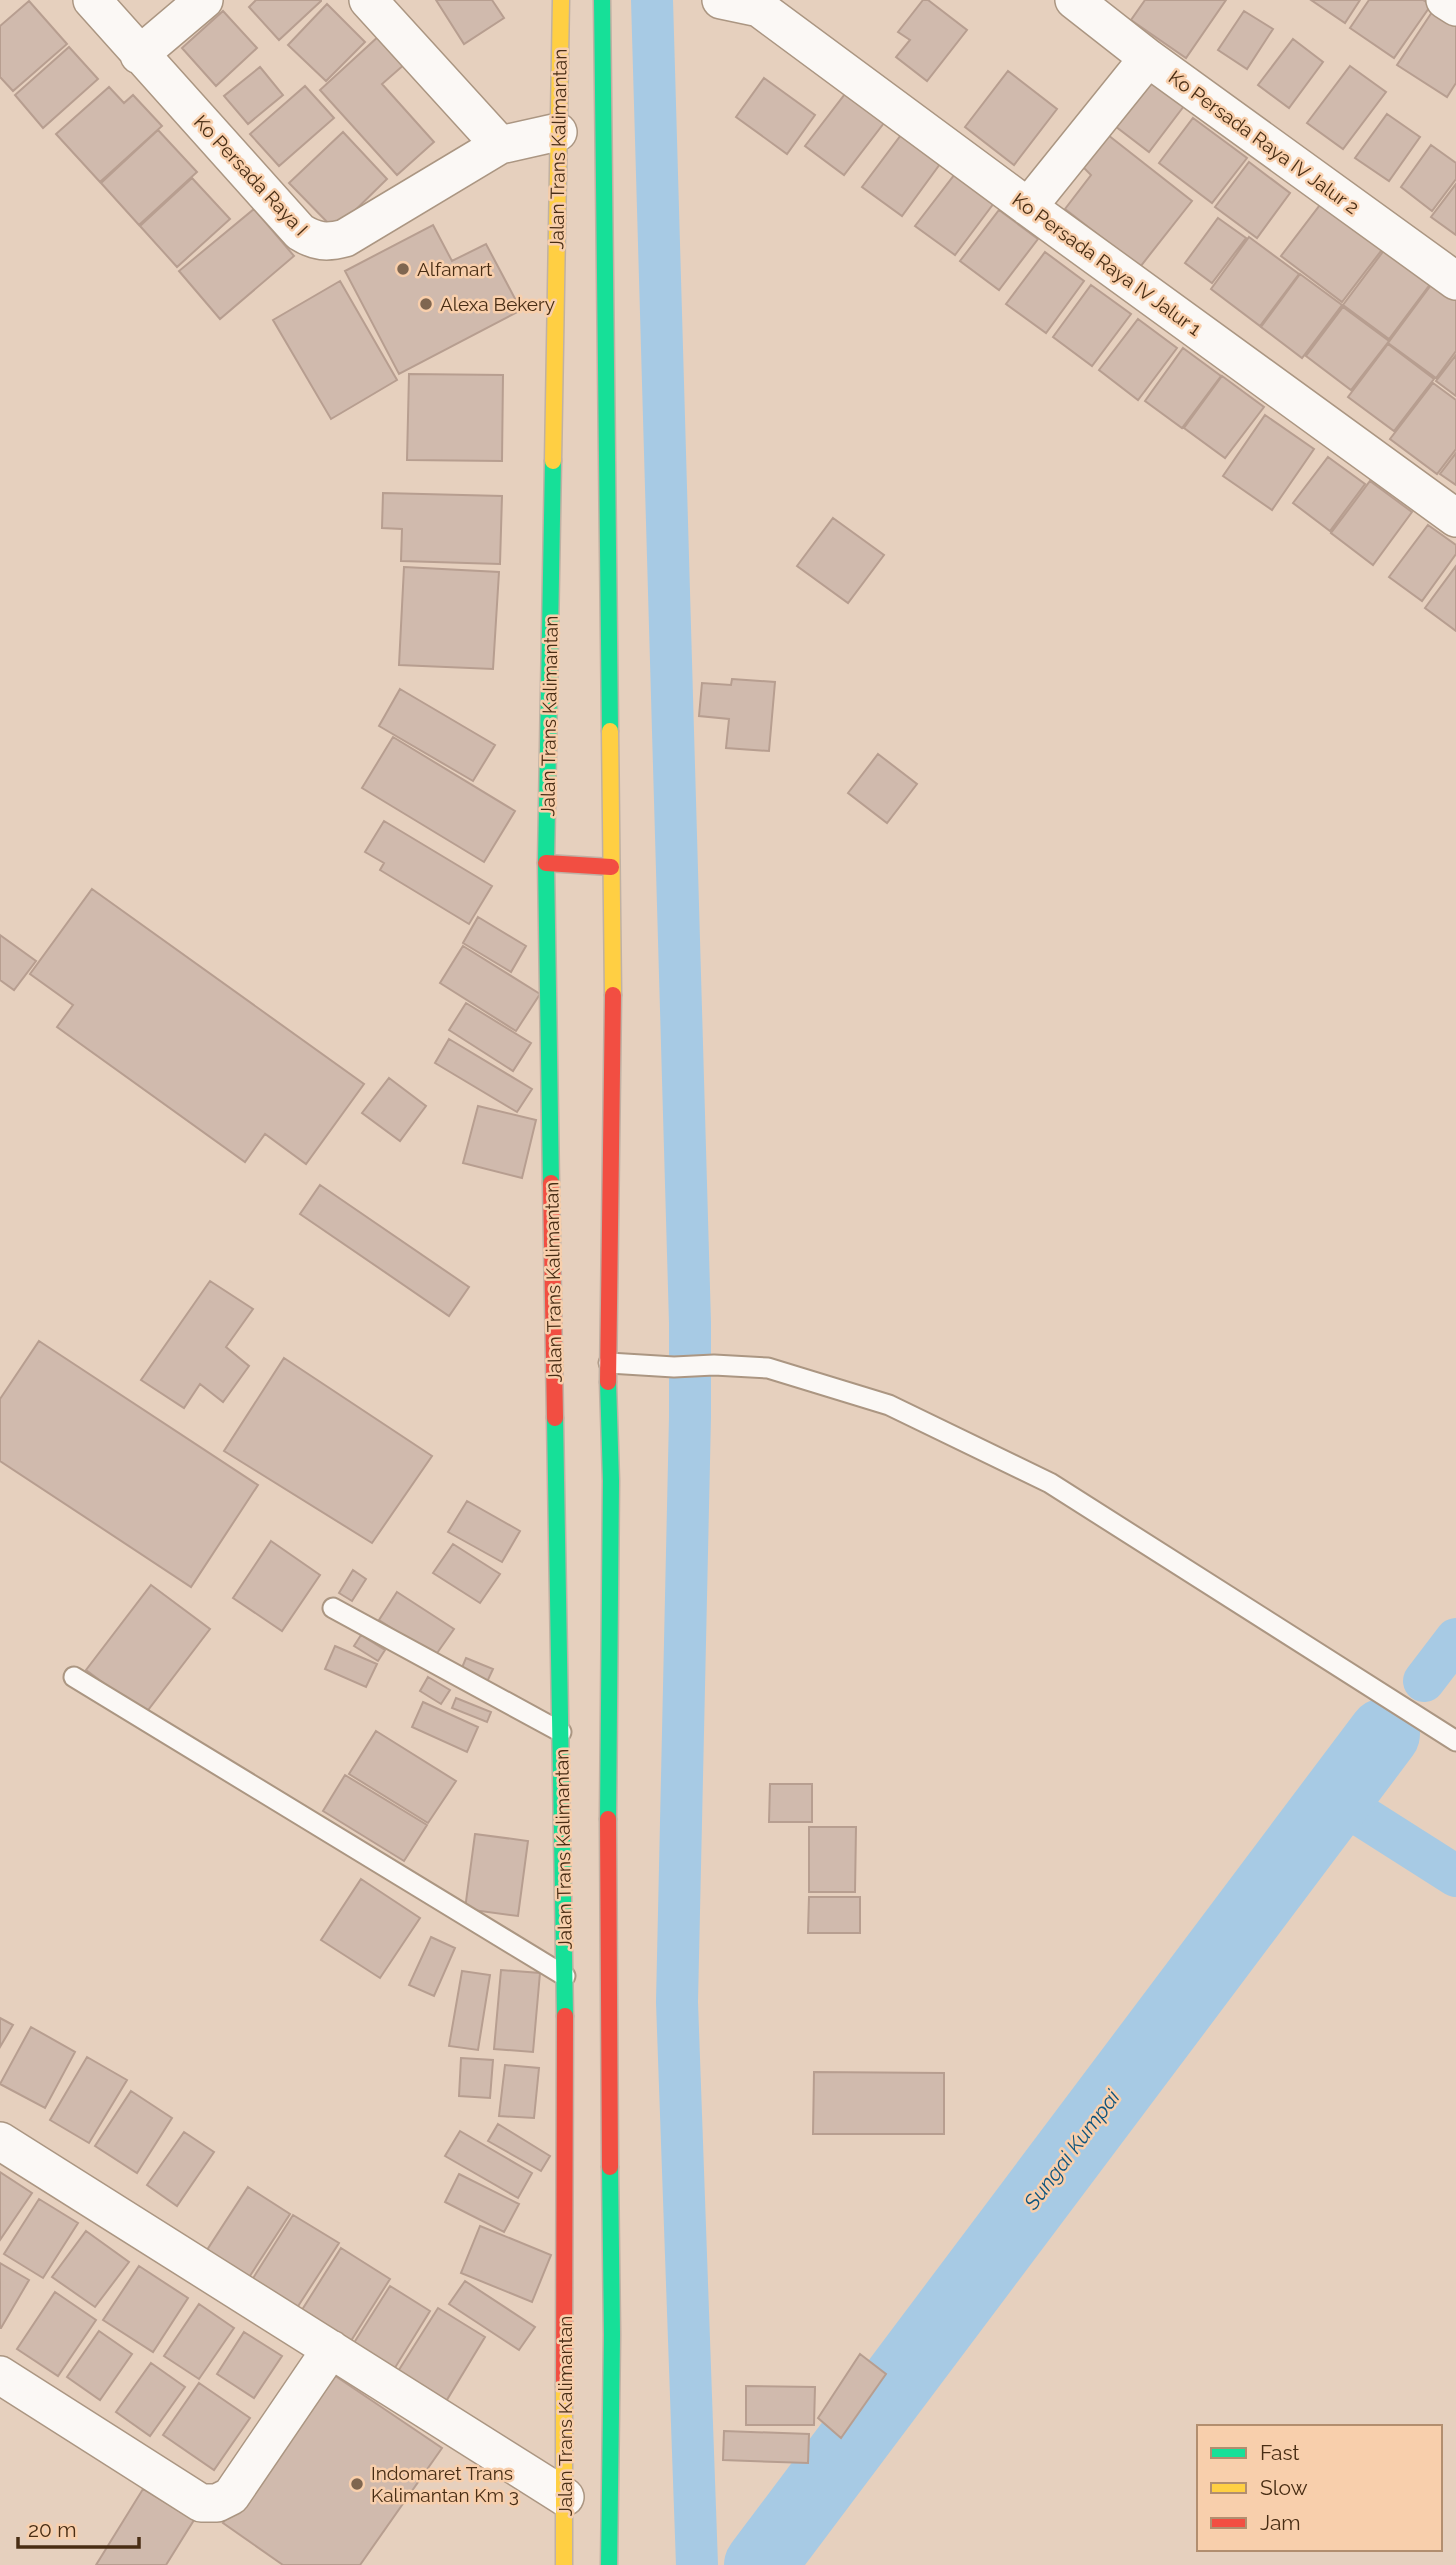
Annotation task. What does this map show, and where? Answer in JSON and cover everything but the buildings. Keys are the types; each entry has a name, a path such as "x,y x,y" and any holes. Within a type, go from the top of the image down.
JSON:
{"highway":[{"name":"Jalan Trans Kalimantan","path":"561,0 546,859 565,1976 564,2565"},
{"path":"602,0 613,985 607,1880 612,2335 609,2565"},
{"path":"546,859 611,863"}],"street":[{"name":"Ko Persada Raya I","path":"92,0 300,232 313,240 330,242 345,238 500,145 558,132"},
{"path":"139,55 204,0"},
{"path":"368,0 500,145"},
{"path":"721,0 768,4"},
{"name":"Ko Persada Raya IV Jalur 2","path":"1074,0 1148,58 1456,281"},
{"path":"1445,0 1456,7"},
{"name":"Ko Persada Raya IV Jalur 1","path":"768,4 1028,207 1456,518"},
{"path":"1028,207 1148,58"},
{"path":"0,2141 565,2497"},
{"path":"0,2375 201,2503 217,2503 231,2496 331,2349"}],"lane":[{"path":"609,1363 768,1368 889,1405 1050,1483 1456,1741"},
{"path":"333,1608 561,1732"},
{"path":"74,1677 565,1976"}],"waterway":[{"path":"652,0 690,1323 677,2002 697,2565"},
{"name":"Sungai Kumpai","path":"1424,1681 1456,1639"},
{"name":"Sungai Kumpai","path":"760,2565 1384,1734"},
{"path":"1335,1799 1456,1876"}],"traffic: fast":[{"path":"602,0 610,731"},
{"path":"551,1183 546,863 553,461"},
{"path":"608,1382 611,1481 608,1819"},
{"path":"555,1418 565,2016"},
{"path":"609,2565 612,2335 610,2167"}],"traffic: slow":[{"path":"553,461 561,0"},
{"path":"610,731 613,995"},
{"path":"564,2385 564,2565"}],"traffic: jam":[{"path":"546,863 611,867"},
{"path":"608,1382 613,995"},
{"path":"551,1183 555,1418"},
{"path":"608,1819 610,2167"},
{"path":"564,2385 565,2016"}],"place":[{"name":"Alfamart","path":"403,269"},
{"name":"Alexa Bekery","path":"426,304"},
{"name":"Indomaret Trans Kalimantan Km 3","path":"357,2484"}]}
